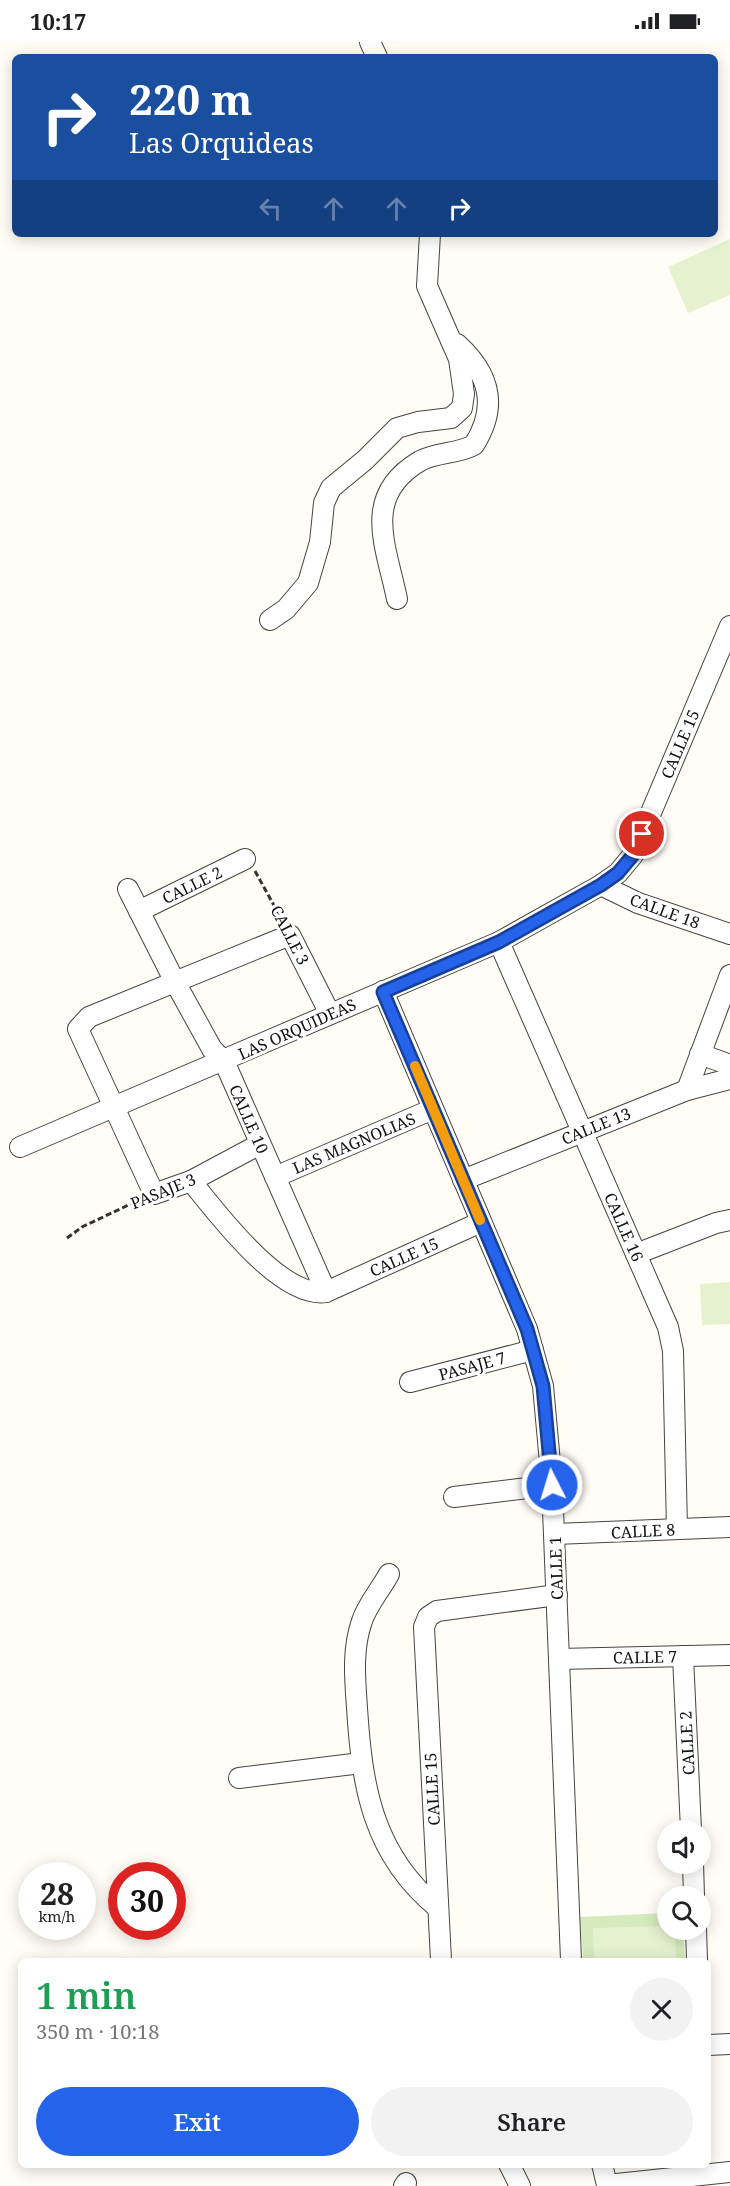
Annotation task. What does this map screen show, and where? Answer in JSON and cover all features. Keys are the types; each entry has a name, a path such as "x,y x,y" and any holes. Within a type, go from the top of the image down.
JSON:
{"street":[{"path":"270,620 293,602 308,583 320,542 324,503 331,488 365,460 397,428 418,422 451,418 462,408 464,394 459,359 427,286 430,237"},
{"path":"397,599 381,520 383,500 406,472 422,460 474,445 485,428 490,409 485,382 469,354 448,336"},
{"name":"CALLE 15","path":"601,885 618,873 633,855 730,626"},
{"name":"CALLE 2","path":"139,911 245,859"},
{"name":"CALLE 18","path":"601,885 638,903 730,934"},
{"name":"LAS ORQUIDEAS","path":"20,1148 499,942 601,885"},
{"name":"CALLE 10","path":"128,889 212,1049 224,1061 326,1292"},
{"path":"154,1194 116,1105 78,1029 89,1017 290,935"},
{"name":"CALLE 3","path":"290,935 330,1014"},
{"name":"CALLE 16","path":"499,942 668,1327 673,1351 677,1529"},
{"path":"687,1090 730,975"},
{"name":"CALLE 1","path":"383,992 527,1329 543,1386 555,1534 571,1958"},
{"path":"700,1054 730,1065"},
{"name":"CALLE 13","path":"464,1180 687,1090 730,1079"},
{"name":"LAS MAGNOLIAS","path":"275,1177 433,1108"},
{"name":"PASAJE 3","path":"154,1194 191,1181 260,1144"},
{"path":"191,1181 236,1236 280,1275 300,1290 314,1294 326,1292"},
{"path":"636,1254 730,1220"},
{"name":"CALLE 15","path":"326,1292 482,1222"},
{"name":"PASAJE 7","path":"410,1382 533,1350"},
{"path":"454,1497 552,1485"},
{"name":"CALLE 8","path":"555,1534 730,1527"},
{"path":"389,1574 362,1620 356,1650 360,1763 372,1808 398,1866 419,1892 438,1908"},
{"name":"CALLE 15","path":"441,1958 424,1627 428,1617 437,1611 557,1595"},
{"name":"CALLE 7","path":"559,1659 730,1655"},
{"name":"CALLE 2","path":"683,1656 691,1820"},
{"path":"239,1778 360,1763"},
{"path":"696,1940 697,1958"},
{"path":"711,2045 730,2044"},
{"path":"511,2168 520,2186"},
{"path":"603,2168 607,2185 722,2177"}],"path":[{"name":"CALLE 3","path":"245,859 262,879 290,935"},
{"name":"PASAJE 3","path":"67,1238 116,1209 154,1194"}],"green space":[{"path":"730,239 730,295 688,313 668,267"},
{"path":"730,1282 730,1324 702,1325 700,1284"},
{"path":"657,1913 657,1940 684,1940 685,1958 583,1958 580,1917"},
{"path":"657,1926 657,1940 675,1940 676,1958 594,1958 593,1928"}],"slow traffic":[{"path":"415,1066 480,1220"}],"route":[{"path":"552,1485 543,1386 527,1329 383,992 499,942 601,885 618,873 633,855 642,834"}]}
